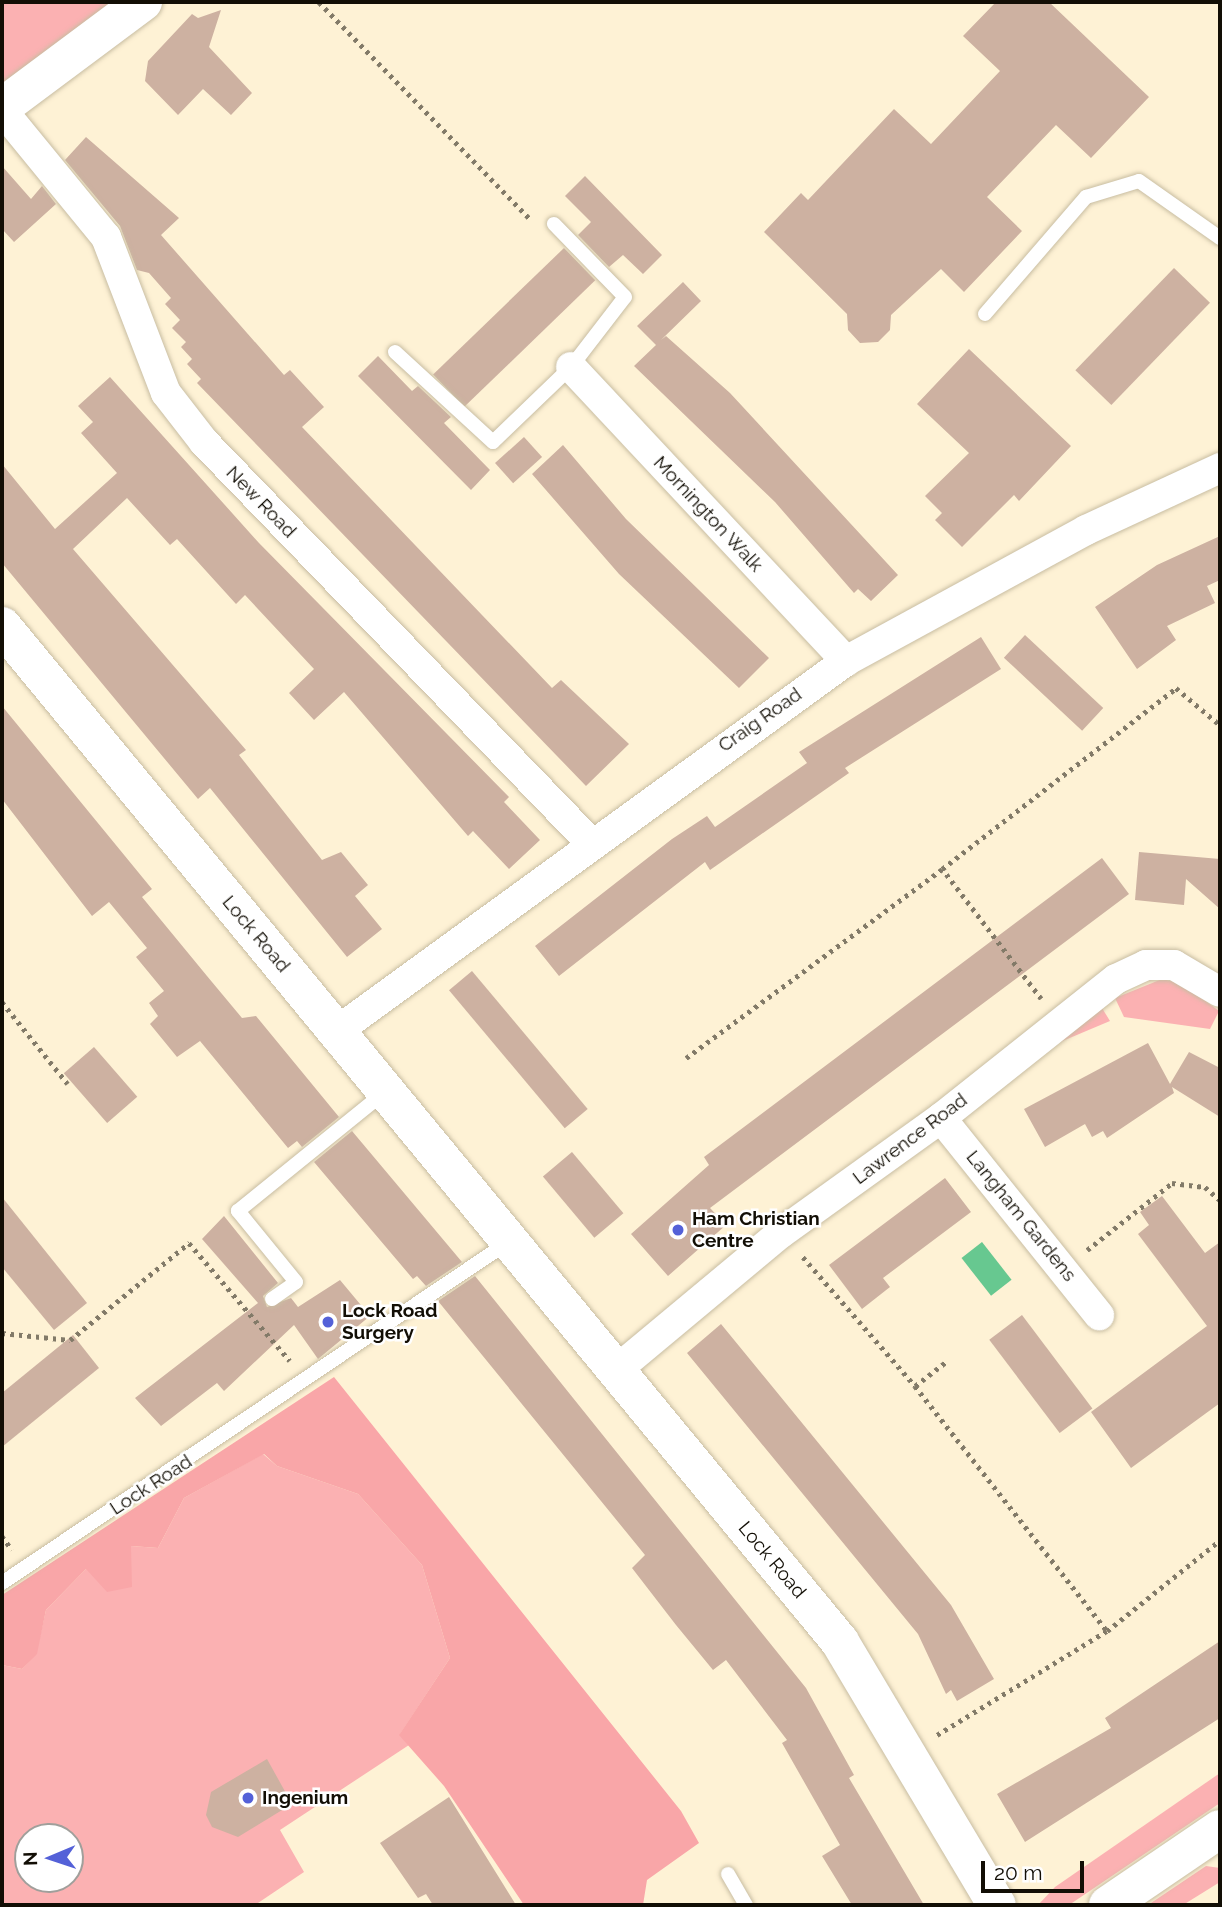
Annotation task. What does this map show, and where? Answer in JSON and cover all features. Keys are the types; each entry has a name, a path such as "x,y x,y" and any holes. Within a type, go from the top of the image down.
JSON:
{"street":[{"path":"2,109 144,2"},
{"name":"New Road","path":"2,109 106,237 166,393 204,442 592,844"},
{"name":"Mornington Walk","path":"570,367 846,661"},
{"name":"Craig Road","path":"337,1031 846,661 1086,530 1220,468"},
{"name":"Lock Road","path":"2,626 337,1031 507,1243 840,1642 997,1905"},
{"name":"Lawrence Road","path":"614,1372 781,1233 941,1118 1058,1022 1146,965 1174,965 1220,992"},
{"name":"Langham Gardens","path":"941,1118 1064,1268 1099,1315"},
{"path":"1108,1905 1220,1829"}],"lane":[{"path":"985,314 1086,197 1139,181 1220,238"},
{"path":"395,352 493,442 570,367 625,297 554,224"},
{"path":"272,1299 296,1282 238,1210 385,1092"},
{"name":"Lock Road","path":"2,1583 308,1382 507,1243"},
{"path":"728,1874 746,1905"}],"path":[{"path":"318,2 537,226 554,224"},
{"path":"686,1058 942,869 1176,688 1220,725"},
{"path":"942,869 1058,1022"},
{"path":"2,1002 68,1084"},
{"path":"1064,1268 1172,1183 1205,1187 1220,1200"},
{"path":"781,1233 915,1386 1107,1631"},
{"path":"2,1333 70,1340 189,1243 308,1382"},
{"path":"915,1386 947,1361"},
{"path":"907,1754 1107,1631 1220,1540"}],"shaded area":[{"path":"2,2 115,2 2,87"},
{"path":"1162,979 1183,984 1219,1011 1210,1029 1124,1017 1115,998"},
{"path":"1102,1008 1110,1021 1053,1045"},
{"path":"982,1242 1012,1280 991,1296 962,1258"},
{"path":"334,1377 681,1811 699,1843 647,1880 643,1905 524,1905 444,1786 399,1735 450,1658 422,1565 358,1494 277,1466 264,1454 184,1498 158,1548 131,1546 132,1587 107,1592 86,1569 46,1610 37,1654 22,1669 2,1665 2,1595"},
{"path":"263,1454 277,1466 358,1494 422,1565 450,1658 400,1734 409,1745 280,1830 304,1872 255,1905 2,1905 2,1665 22,1669 36,1654 46,1610 86,1569 131,1546 158,1548 184,1498"},
{"path":"1220,1773 1220,1803 1069,1905 1038,1905 1055,1887"},
{"path":"1206,1866 1220,1868 1220,1882 1183,1905 1148,1905"}],"building":[{"path":"996,2 1049,2 1149,97 1091,158 1056,125 987,197 1022,231 964,292 941,269 891,315 890,330 878,342 860,343 848,330 847,314 764,232 801,193 808,200 894,109 931,144 1000,71 963,36"},
{"path":"221,10 209,47 252,93 231,115 203,89 178,115 145,81 148,61 192,14 198,18"},
{"path":"86,137 179,218 161,235 284,375 290,370 324,407 302,427 552,688 561,680 629,744 586,786 197,383 201,379 187,364 192,359 181,347 186,342 172,328 180,320 165,304 171,298 149,273 137,270 120,226 65,160"},
{"path":"2,166 31,199 42,186 56,204 14,242 2,229"},
{"path":"585,176 662,255 643,274 623,255 609,267 578,235 591,222 565,196"},
{"path":"564,248 595,280 464,407 433,374"},
{"path":"1174,268 1210,303 1111,405 1075,370"},
{"path":"683,282 701,301 661,340 666,336 730,393 898,575 871,601 858,589 854,593 775,502 634,366 656,345 637,326"},
{"path":"969,349 1071,446 1019,501 1014,495 962,547 935,520 942,513 925,496 969,453 917,404"},
{"path":"378,356 412,391 418,386 451,417 444,423 490,470 471,490 358,376"},
{"path":"110,377 259,543 509,797 504,802 540,840 509,869 473,831 468,836 344,692 314,720 289,693 314,669 245,595 236,604 177,539 170,545 127,498 73,549 246,750 239,755 322,860 341,852 368,885 355,896 382,929 347,957 210,788 198,799 2,563 2,464 55,529 117,473 81,433 93,422 78,406"},
{"path":"524,437 542,457 513,483 495,463"},
{"path":"563,445 626,519 769,658 739,688 619,574 532,474"},
{"path":"1220,536 1220,580 1207,586 1215,603 1167,626 1176,640 1137,669 1095,607 1157,565"},
{"path":"1025,635 1103,708 1082,731 1004,658"},
{"path":"981,637 1001,669 845,768 849,773 710,870 705,862 559,976 535,946 672,839 707,816 715,827 807,763 799,752"},
{"path":"2,706 152,889 142,897 242,1018 256,1016 339,1117 302,1147 297,1141 288,1148 200,1041 177,1057 150,1024 158,1016 149,1003 164,991 136,957 147,948 109,902 92,916 2,799"},
{"path":"1139,852 1220,859 1220,909 1186,879 1184,905 1135,900"},
{"path":"1102,858 1129,894 710,1208 726,1225 668,1276 631,1234 709,1165 704,1157"},
{"path":"472,971 588,1109 565,1128 449,990"},
{"path":"1148,1043 1170,1084 1189,1052 1220,1068 1220,1117 1172,1087 1174,1093 1107,1138 1103,1131 1092,1137 1085,1124 1045,1147 1024,1109"},
{"path":"94,1047 137,1097 107,1123 64,1073"},
{"path":"352,1131 462,1262 426,1286 417,1276 413,1279 314,1162"},
{"path":"572,1152 623,1213 594,1238 543,1176"},
{"path":"945,1178 971,1212 883,1278 890,1287 862,1309 829,1265"},
{"path":"1162,1196 1205,1253 1220,1242 1220,1403 1131,1468 1091,1412 1207,1326 1138,1234 1149,1225 1140,1212"},
{"path":"2,1197 87,1303 54,1330 2,1267"},
{"path":"224,1216 278,1283 263,1296 267,1307 291,1298 298,1307 340,1280 370,1316 318,1359 294,1325 224,1391 217,1383 161,1426 135,1398 258,1303 202,1239"},
{"path":"475,1276 806,1688 854,1775 849,1778 924,1905 852,1905 822,1856 840,1845 782,1743 787,1740 726,1660 713,1670 676,1625 632,1568 645,1555 438,1301"},
{"path":"1022,1315 1092,1408 1060,1433 989,1340"},
{"path":"721,1324 951,1605 994,1679 957,1701 951,1690 946,1694 918,1634 687,1353"},
{"path":"73,1335 99,1368 2,1447 2,1393"},
{"path":"1220,1641 1220,1718 1025,1842 997,1794 1111,1728 1105,1718"},
{"name":"Ingenium","path":"267,1759 292,1804 238,1837 212,1827 206,1815 211,1792"},
{"path":"449,1797 516,1905 433,1905 426,1894 418,1898 380,1843"}],"place":[{"name":"Ham Christian Centre","path":"678,1230"},
{"name":"Lock Road Surgery","path":"328,1322"},
{"name":"Ingenium","path":"248,1798"}]}
